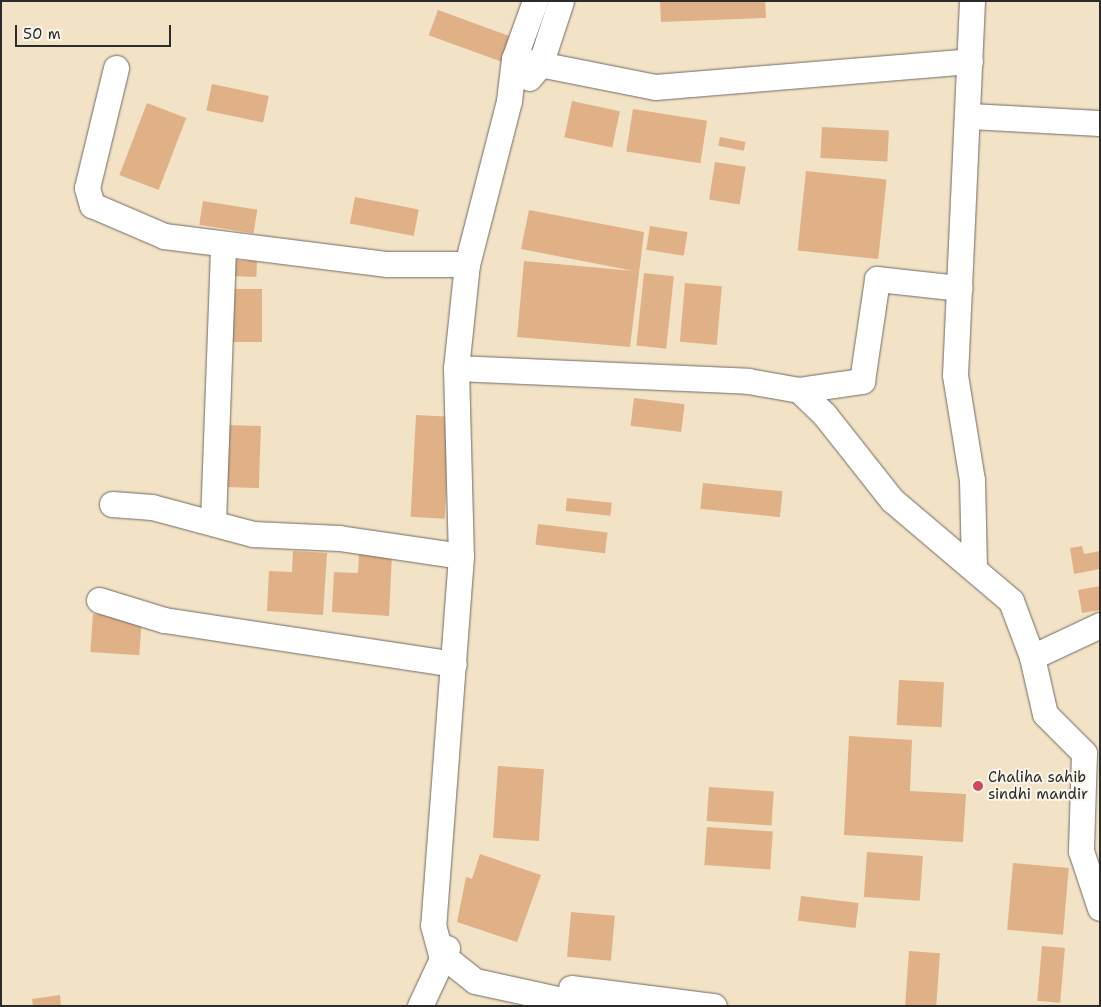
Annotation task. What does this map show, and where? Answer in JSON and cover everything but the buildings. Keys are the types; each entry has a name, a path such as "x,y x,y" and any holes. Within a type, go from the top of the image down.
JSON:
{"street":[{"path":"535,1 514,60 509,101 467,264 456,368 461,556 454,664 432,900 442,948 456,970 497,989 590,1006"},
{"path":"509,101 540,66 561,1"},
{"path":"972,1 969,116 955,375 972,480 974,569"},
{"path":"514,60 655,87 970,62"},
{"path":"116,68 87,188 92,205 164,236 223,245 387,264 467,264"},
{"path":"969,116 1100,123"},
{"path":"213,522 223,245"},
{"path":"456,368 748,381 799,390 862,381 877,279 960,288"},
{"path":"799,390 824,414 892,500 1011,601 1032,657 1045,714 1092,749 1081,851 1100,908"},
{"path":"112,504 152,507 253,534 339,538 461,556"},
{"path":"99,600 164,620 454,664"},
{"path":"1032,657 1100,625"},
{"path":"420,1006 442,948"},
{"path":"442,948 480,969 504,977 619,996 714,1006"}],"place":[{"name":"Chaliha sahib sindhi mandir","path":"978,786"}]}
